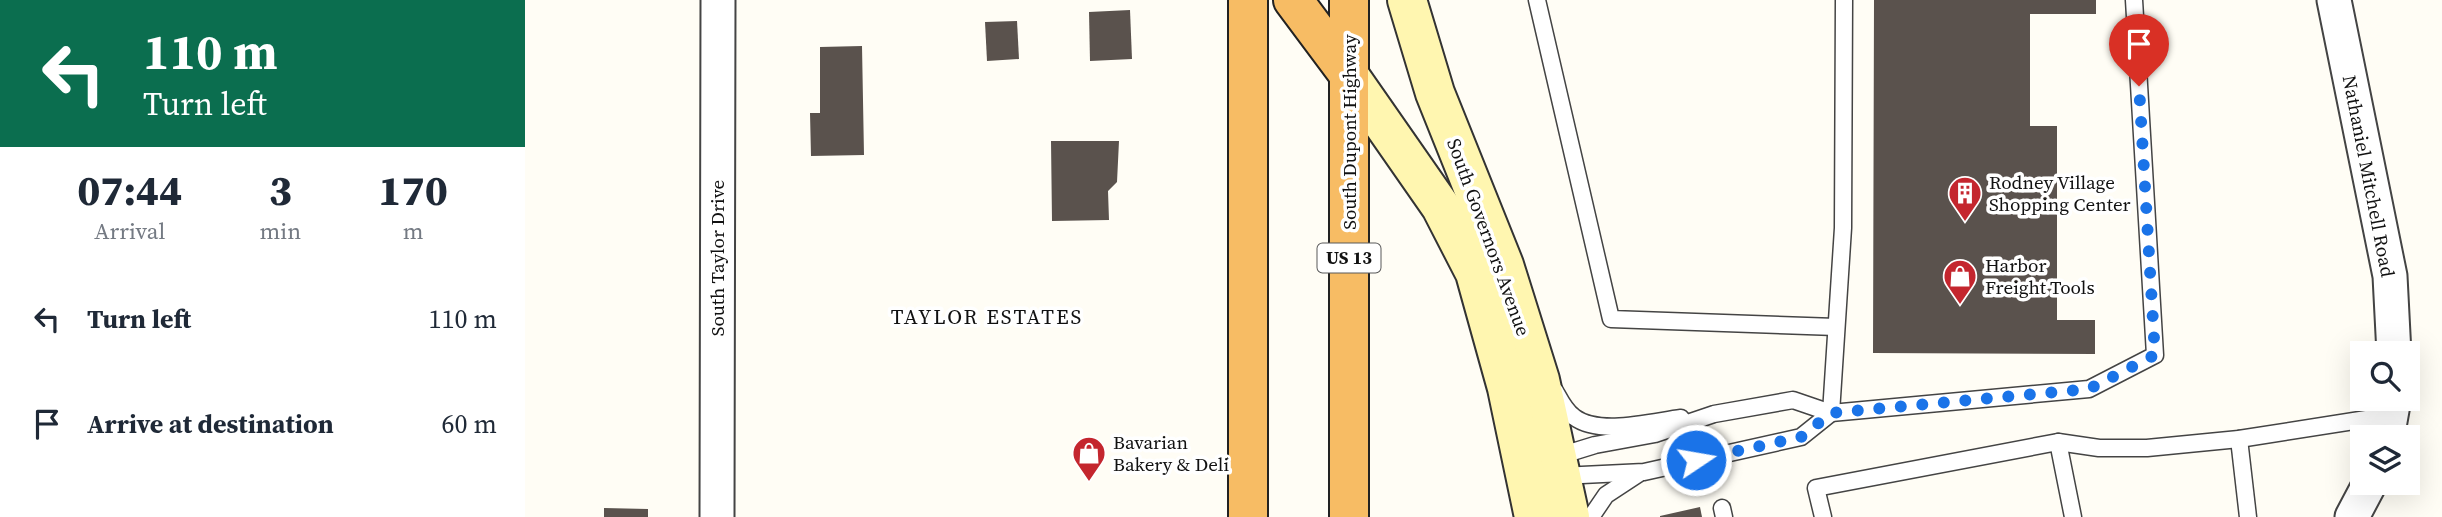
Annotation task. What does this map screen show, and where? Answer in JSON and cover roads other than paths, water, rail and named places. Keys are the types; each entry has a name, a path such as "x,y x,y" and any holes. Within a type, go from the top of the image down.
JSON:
{"highway":[{"path":"1248,0 1248,517"},
{"path":"1293,0 1349,75"},
{"name":"South Dupont Highway","path":"1349,0 1349,517"}],"main road":[{"name":"South Governors Avenue","path":"1408,0 1435,93 1504,265 1540,380 1544,468 1534,517"},
{"name":"South Governors Avenue","path":"1349,75 1441,207 1475,273 1507,388 1570,517"}],"street":[{"name":"South Taylor Drive","path":"717,0 717,517"},
{"name":"Nathaniel Mitchell Road","path":"2334,0 2390,276 2394,341"},
{"path":"2352,517 2364,495"}],"lane":[{"path":"1537,0 1611,318 1836,327"},
{"path":"1544,468 1644,472 1801,437 1831,413 1843,228 1844,0"},
{"path":"1521,321 1563,406 1574,417 1603,427 1714,414 1793,400 1831,413 2089,389 2155,355 2134,0"},
{"path":"1544,468 1595,445 1655,434 1714,414"},
{"path":"1823,517 1816,488 2058,442 2099,448 2147,448 2239,439 2391,417"},
{"path":"2239,439 2248,517"},
{"path":"2058,442 2073,517"},
{"path":"1591,517 1606,495 1644,472"}],"place":[{"name":"Rodney Village Shopping Center","path":"1965,223"},
{"name":"Harbor Freight Tools","path":"1960,306"},
{"name":"Bavarian Bakery & Deli","path":"1089,483"}],"district":[{"name":"TAYLOR ESTATES","path":"987,317"}]}
